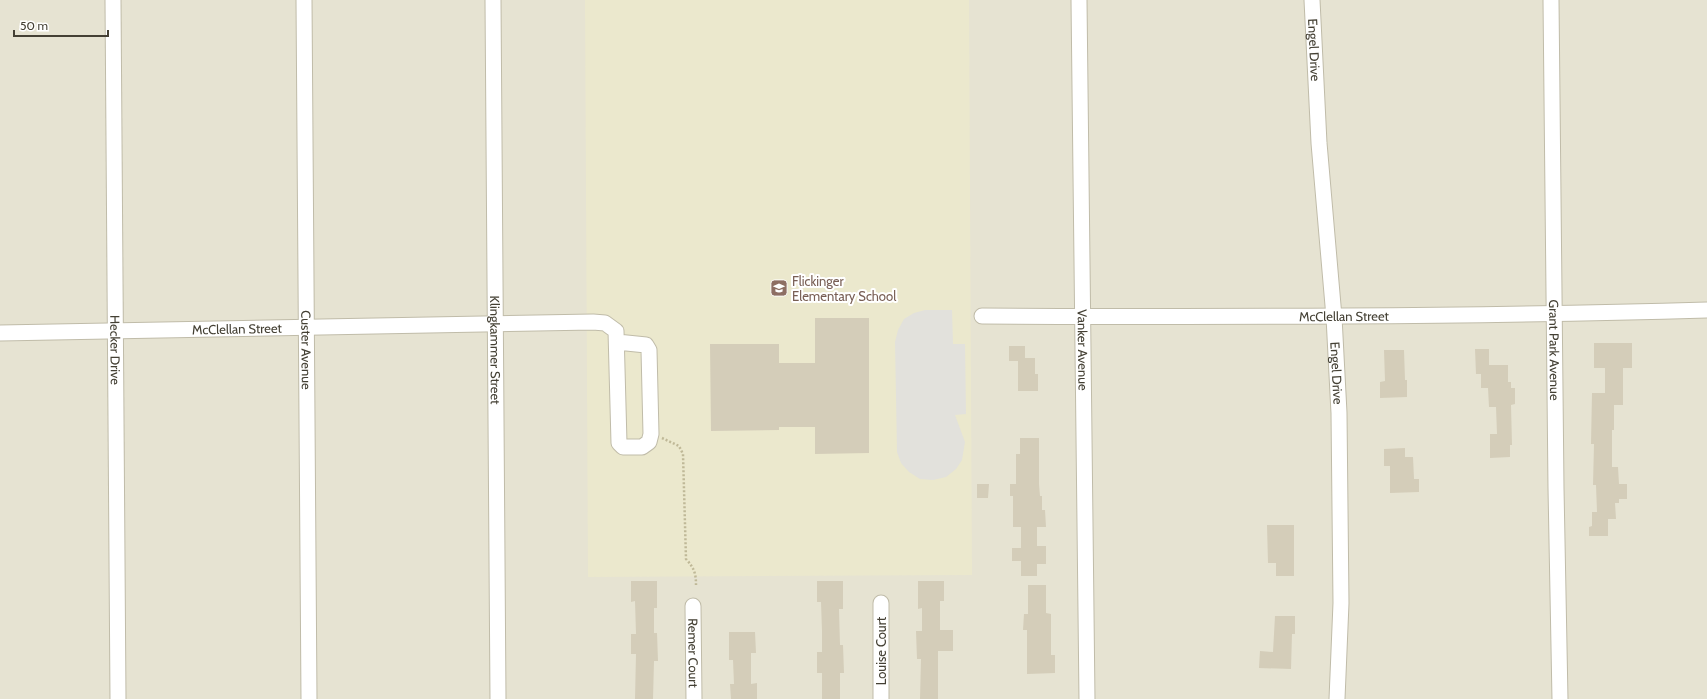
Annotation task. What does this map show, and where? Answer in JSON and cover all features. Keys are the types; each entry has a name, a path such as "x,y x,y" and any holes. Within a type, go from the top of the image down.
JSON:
{"street":[{"name":"Hecker Drive","path":"113,0 118,699"},
{"name":"Custer Avenue","path":"304,0 305,328 309,699"},
{"name":"Klingkammer Street","path":"493,0 498,699"},
{"name":"Vanker Avenue","path":"1078,0 1087,699"},
{"name":"Engel Drive","path":"1312,0 1319,143 1334,316 1339,413 1340,648 1337,699"},
{"name":"Grant Park Avenue","path":"1551,0 1560,699"},
{"name":"McClellan Street","path":"982,316 1334,316 1554,314 1707,310"},
{"name":"McClellan Street","path":"0,333 593,322 605,323 616,331 617,342"},
{"path":"617,342 646,345 649,350 650,442 642,447 623,447 620,443 617,342"},
{"name":"Louise Court","path":"881,603 881,699"},
{"name":"Remer Court","path":"693,606 694,699"}],"path":[{"path":"650,434 668,440 679,446 683,454 686,560 693,567 696,573 696,585"}],"shaded area":[{"path":"0,0 1707,0 1707,699 0,699"},
{"name":"Flickinger Elementary School","path":"585,0 969,0 972,575 588,577"},
{"path":"925,310 952,310 953,344 965,344 966,414 955,415 965,442 962,460 956,469 946,477 933,480 920,479 909,472 901,463 897,452 895,342 898,330 904,319 914,313"}],"building":[{"path":"815,318 869,318 869,453 815,454 815,427 779,427 779,430 711,431 710,344 779,344 779,363 815,363"},
{"path":"1594,343 1632,343 1632,368 1623,368 1623,405 1614,405 1614,430 1612,430 1612,467 1618,467 1619,484 1627,484 1627,499 1619,499 1619,503 1615,503 1616,519 1608,519 1608,536 1589,536 1589,527 1592,526 1592,512 1597,512 1596,485 1593,485 1594,444 1591,444 1592,393 1605,393 1605,368 1594,368"},
{"path":"1009,346 1025,346 1025,358 1035,358 1035,374 1038,374 1038,391 1018,391 1018,361 1009,361"},
{"path":"1475,349 1489,349 1489,365 1508,365 1508,382 1511,382 1511,388 1515,388 1515,404 1511,405 1512,445 1510,445 1510,457 1490,458 1490,434 1497,434 1496,407 1489,407 1488,388 1481,388 1481,374 1476,374"},
{"path":"1384,350 1404,350 1407,397 1380,398 1380,382 1385,381"},
{"path":"1020,438 1039,438 1039,484 1040,496 1042,496 1042,510 1045,510 1046,527 1037,527 1037,546 1046,546 1046,564 1037,564 1037,576 1021,576 1021,561 1012,561 1012,548 1021,548 1021,527 1013,527 1013,496 1010,496 1010,484 1016,484 1016,454 1020,454"},
{"path":"1405,448 1405,457 1413,457 1414,479 1419,479 1419,492 1390,493 1390,466 1384,466 1384,449"},
{"path":"977,484 989,484 988,498 977,498"},
{"path":"1267,525 1294,525 1294,576 1276,576 1276,563 1268,563"},
{"path":"631,581 657,581 657,608 654,608 654,633 657,633 658,661 654,661 653,699 635,699 636,654 631,654 631,634 636,634 635,601 631,602"},
{"path":"817,581 843,581 843,609 839,609 840,645 843,645 844,673 840,673 840,699 822,699 822,673 817,673 817,652 822,652 822,631 821,602 817,602"},
{"path":"918,581 944,581 944,601 940,601 940,630 953,630 953,651 938,651 938,699 920,699 921,659 917,659 916,631 922,631 922,608 918,609"},
{"path":"1028,585 1046,585 1046,613 1051,614 1051,655 1055,655 1055,673 1027,674 1027,630 1023,630 1024,614 1028,614"},
{"path":"1275,616 1295,616 1295,634 1292,634 1291,669 1259,668 1260,651 1273,652"},
{"path":"729,632 755,632 756,653 751,653 751,684 757,683 757,699 731,699 730,684 734,684 733,660 729,660"}],"place":[{"name":"Flickinger Elementary School","path":"779,288"}]}
